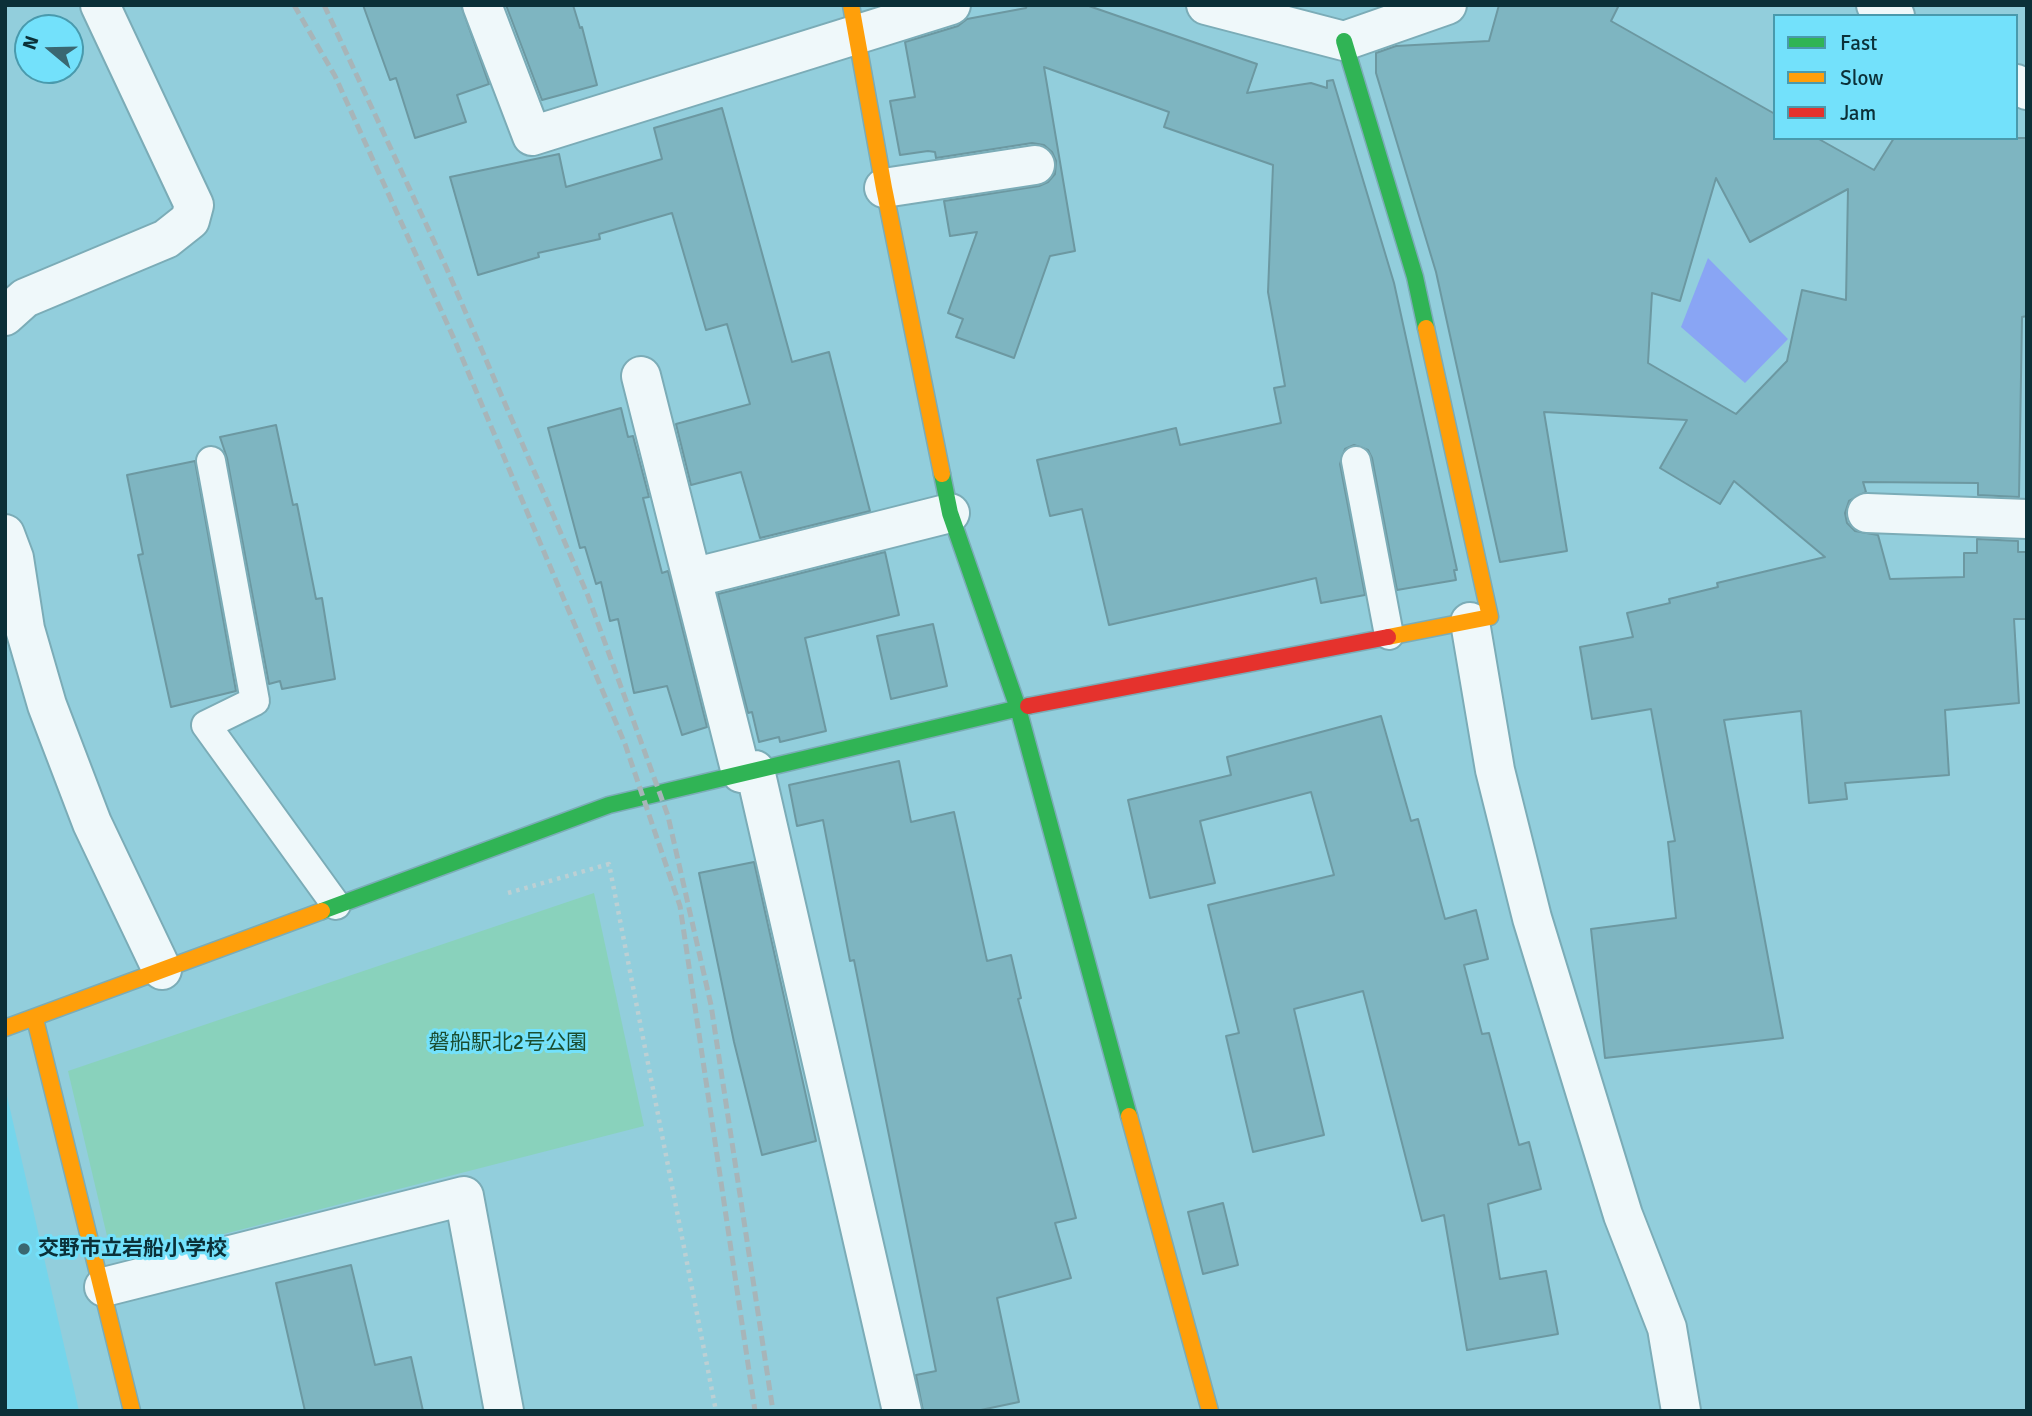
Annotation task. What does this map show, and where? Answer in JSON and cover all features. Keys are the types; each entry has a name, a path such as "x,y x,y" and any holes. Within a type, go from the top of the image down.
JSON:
{"street":[{"path":"5,316 25,298 166,239 190,220 194,205 100,5"},
{"path":"482,5 533,136 854,21 951,5"},
{"path":"1206,5 1343,41 1447,5"},
{"path":"1876,5 1892,14"},
{"path":"854,21 884,188 950,513 1018,708 1210,1411"},
{"path":"5,1028 609,805 1018,708 1490,617 1415,277 1343,41"},
{"path":"884,188 1035,165"},
{"path":"641,376 692,578 748,772 902,1411"},
{"path":"692,578 950,513"},
{"path":"1867,513 2027,519"},
{"path":"5,534 14,558 15,631 47,705 92,823 162,970"},
{"path":"1471,622 1495,770 1532,918 1623,1215 1667,1328 1681,1411"},
{"path":"35,1019 104,1287 132,1411"},
{"path":"104,1287 464,1196 504,1411"}],"lane":[{"path":"211,461 255,701 206,725 337,905"},
{"path":"1356,461 1389,635"}],"path":[{"path":"501,894 609,863 716,1411"}],"shaded area":[{"path":"1708,258 1788,339 1745,383 1681,327"},
{"name":"交野市立岩船小学校","path":"5,1087 79,1411 5,1411"}],"green space":[{"name":"磐船駅北2号公園","path":"594,893 644,1126 146,1254 107,1236 68,1071"}],"building":[{"path":"363,5 461,5 489,84 457,95 466,122 415,138 396,78 390,80"},
{"path":"506,5 573,5 580,28 582,27 597,85 542,100"},
{"path":"1027,5 1086,5 1257,64 1247,93 1311,83 1327,88 1327,81 1333,80 1394,283 1457,570 1454,570 1456,580 1397,590 1372,458 1368,450 1354,445 1345,449 1340,464 1365,595 1321,603 1316,578 1109,625 1082,509 1050,516 1037,460 1176,428 1180,445 1281,423 1274,388 1285,386 1268,292 1273,165 1164,127 1169,112 1044,67 1075,251 1050,256 1014,358 956,337 963,319 948,313 977,232 950,236 944,201 1039,186 1048,182 1055,174 1056,161 1052,152 1044,145 1032,143 936,158 935,152 928,151 900,155 890,101 915,97 905,42 958,26 967,19 1026,8"},
{"path":"1499,5 1619,5 1611,21 1773,113 1773,140 1821,140 1874,170 1893,140 2027,138 2027,316 2022,317 2019,497 1978,495 1978,483 1863,482 1866,492 1849,501 1845,513 1847,523 1855,531 1878,535 1890,579 1964,577 1964,553 1977,553 1977,539 2018,541 2018,552 2026,552 2027,582 2027,619 2014,619 2019,703 1945,710 1949,775 1845,783 1847,799 1809,803 1801,711 1724,720 1783,1038 1605,1058 1591,929 1676,918 1668,842 1675,841 1651,709 1592,719 1580,647 1633,637 1627,613 1670,603 1669,599 1718,587 1717,583 1825,557 1734,481 1720,504 1660,468 1687,420 1544,412 1567,551 1500,562 1436,272 1376,73 1376,53 1396,46 1489,41","holes":["1716,178 1750,242 1848,189 1846,300 1802,290 1787,361 1736,414 1648,363 1652,293 1680,301"]},
{"path":"722,108 792,362 829,352 870,511 760,538 741,472 691,485 676,424 750,404 727,324 706,330 672,213 599,234 600,239 538,253 539,257 478,275 450,177 559,154 566,187 662,159 654,128"},
{"path":"621,408 628,437 633,436 649,497 643,498 662,573 668,571 707,727 682,735 667,686 634,693 618,619 610,621 601,582 596,584 585,547 580,548 548,428"},
{"path":"276,425 293,505 297,504 316,599 322,598 335,679 282,689 280,681 269,684 227,458 220,437"},
{"path":"195,461 236,691 171,707 138,555 143,554 127,475"},
{"path":"885,552 899,615 805,638 826,731 780,742 779,737 759,742 752,712 748,713 718,594"},
{"path":"933,624 947,686 891,699 877,636"},
{"path":"1381,716 1411,821 1418,819 1445,919 1476,910 1488,959 1464,965 1482,1034 1489,1033 1519,1145 1529,1142 1541,1189 1488,1204 1500,1279 1546,1271 1558,1334 1467,1350 1444,1215 1422,1221 1363,991 1294,1009 1324,1135 1253,1152 1226,1036 1239,1033 1208,905 1334,875 1311,792 1200,821 1215,883 1150,898 1128,800 1231,775 1227,757"},
{"path":"899,761 911,822 954,812 987,961 1011,955 1021,998 1018,999 1076,1218 1055,1223 1071,1278 997,1298 1019,1402 976,1411 923,1411 916,1375 936,1371 854,960 850,961 823,820 797,826 789,785"},
{"path":"754,862 816,1141 762,1155 734,1042 699,873"},
{"path":"1223,1203 1238,1265 1203,1274 1188,1212"},
{"path":"351,1265 375,1365 411,1357 423,1411 305,1411 276,1283"}],"railway":[{"path":"294,5 335,76 455,341 625,744 680,906 755,1411"},
{"path":"324,5 446,267 588,596 668,816 711,1005 773,1411"}],"traffic: fast":[{"path":"1344,41 1415,277 1426,328"},
{"path":"942,474 950,513 1018,708 1129,1116"},
{"path":"322,911 609,805 1028,706"}],"traffic: slow":[{"path":"851,5 884,188 942,474"},
{"path":"1388,637 1490,617 1426,328"},
{"path":"5,1028 322,911"},
{"path":"35,1019 132,1411"},
{"path":"1129,1116 1210,1411"}],"traffic: jam":[{"path":"1028,706 1388,637"}],"place":[{"name":"交野市立岩船小学校","path":"24,1249"}]}
